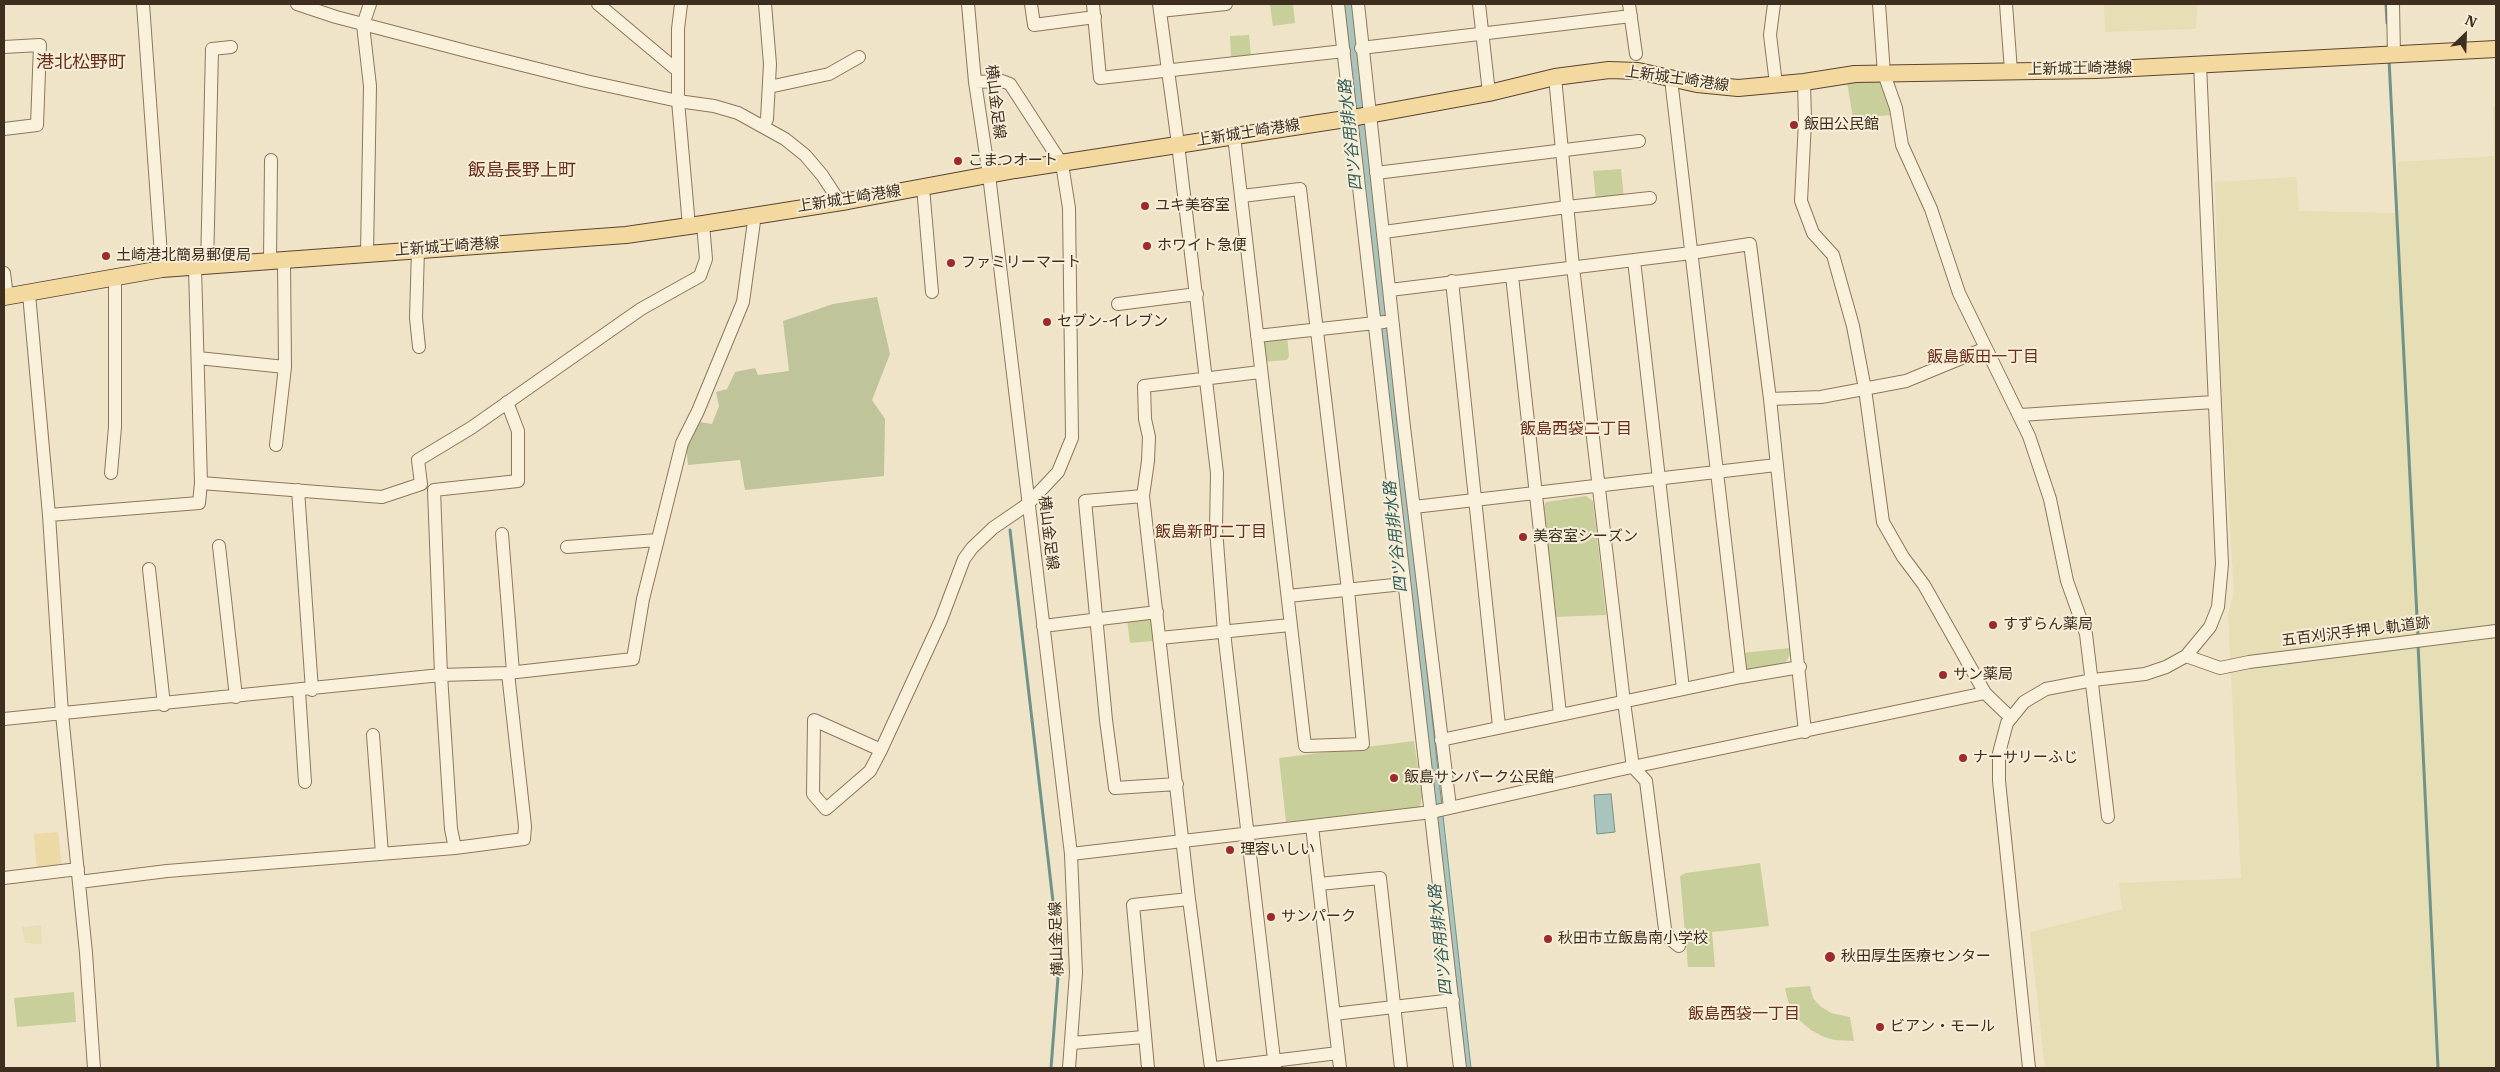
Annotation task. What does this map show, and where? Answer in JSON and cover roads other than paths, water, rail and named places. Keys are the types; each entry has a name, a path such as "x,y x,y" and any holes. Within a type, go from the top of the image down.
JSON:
{"main road":[{"name":"上新城土崎港線","path":"5,297 162,269 626,235 696,225 1178,144 1361,116 1489,93 1555,77 1619,70 1638,71 1738,88 1804,82 1855,74 2096,70 2496,49"}],"street":[{"path":"143,4 162,269"},
{"path":"297,4 363,25 586,81 678,101 722,108 738,114 785,139 805,156 822,175 839,201"},
{"path":"367,253 370,86 363,25 370,4"},
{"path":"598,4 678,71"},
{"path":"201,483 382,497 421,484 418,460 471,428 641,308 700,276 706,260 696,225 678,101 681,4"},
{"path":"763,127 767,119 770,64 765,4"},
{"name":"横山金足線","path":"968,4 975,82 989,175 1071,854 1076,973 1069,1068"},
{"path":"1031,4 1034,24 1095,17"},
{"path":"1093,4 1100,78 1169,72 1344,51"},
{"path":"1226,4 1159,7 1197,294 1217,473 1216,529 1224,632 1275,1064"},
{"path":"1338,4 1344,51 1376,172 1384,232 1392,320 1441,740 1440,810 1453,1000 1460,1068"},
{"path":"1358,4 1362,48 1361,116 1377,322 1404,584 1440,810"},
{"path":"1479,4 1489,93"},
{"path":"1774,4 1770,36 1776,84"},
{"path":"1879,4 1884,74 1896,108 1902,145 1931,209 1959,293 2020,415 2050,499 2067,581 2086,634 2108,817"},
{"path":"2006,4 2011,71"},
{"path":"2391,54 2393,4"},
{"path":"1362,48 1630,10 1636,54"},
{"path":"4,47 40,44 37,124 4,129"},
{"path":"48,515 199,503 201,483 198,358 212,49 231,47"},
{"path":"769,87 830,74 859,57"},
{"path":"2029,1068 1998,781 1999,752 2007,723 2024,702 2046,689 2093,680 2145,674 2166,667 2186,656 2210,627 2218,607 2221,586 2200,64"},
{"path":"1555,77 1573,267 1633,767 1646,781 1665,929 1669,938 1679,946"},
{"path":"1671,78 1741,677"},
{"path":"882,750 814,720 813,794 826,810 870,771 882,750 941,620 964,559 992,528 1028,504 1058,472 1072,438 1069,208 1062,164 1010,84 1002,80 975,82"},
{"path":"1804,82 1805,121 1801,201 1813,233 1833,255 1853,326 1865,389 1883,522 1903,556 1924,585 1985,692 2011,718"},
{"path":"1234,136 1305,746 1363,744 1348,590 1300,189 1242,196"},
{"path":"1376,172 1639,141"},
{"path":"271,160 284,367 276,445"},
{"path":"923,187 932,292"},
{"path":"1384,232 1567,206 1650,198"},
{"path":"4,719 441,675 510,672 633,659 642,599 682,443 698,411 743,302 755,214"},
{"path":"1390,290 1452,281 1512,276 1750,244 1770,399 1800,667 1805,732"},
{"path":"418,249 416,318 419,347"},
{"path":"1634,260 1683,689"},
{"path":"4,274 5,297"},
{"path":"1512,276 1560,714"},
{"path":"111,473 115,428 115,278"},
{"path":"1452,281 1499,726"},
{"path":"29,294 48,515 62,714 79,876 94,1068"},
{"path":"1118,304 1197,294"},
{"path":"1257,336 1392,320"},
{"path":"1770,399 1821,398 1906,381 1986,348"},
{"path":"198,358 284,367"},
{"path":"1260,372 1206,376 1144,386 1145,419 1149,437 1143,496 1189,899 1213,1068 1275,1064 1338,1053"},
{"path":"455,848 451,829 441,675 434,490 518,481 518,431 507,402"},
{"path":"2020,415 2213,402"},
{"path":"1414,507 1776,466"},
{"path":"298,490 305,690 305,782"},
{"path":"1143,496 1085,501 1115,788 1176,784"},
{"path":"4,878 167,871 455,848 524,839 525,826 510,672 502,534"},
{"path":"566,547 657,540"},
{"path":"219,546 236,697"},
{"path":"149,569 164,704"},
{"path":"1288,596 1404,584"},
{"path":"1043,626 1157,612"},
{"path":"1160,638 1290,625"},
{"name":"五百刈沢手押し軌道跡","path":"2186,656 2220,668 2248,662 2496,631"},
{"path":"1441,740 1499,726 1741,677 1800,667"},
{"path":"1071,854 1440,810 1985,692"},
{"path":"374,735 382,854"},
{"path":"1312,826 1340,1068"},
{"path":"1319,884 1380,878 1401,1068"},
{"path":"1148,1068 1133,905 1189,899"},
{"path":"1334,1014 1453,1000"},
{"path":"1072,1043 1144,1037"}],"water":[{"name":"四ツ谷用排水路","path":"1344,4 1353,4 1471,1068 1465,1068"},
{"path":"1611,794 1615,832 1597,834 1594,795"}],"waterway":[{"path":"2386,4 2387,23"},
{"path":"2389,59 2418,637"},
{"path":"1010,530 1057,936 1059,964 1051,1068"},
{"path":"2418,644 2438,1068"}],"place":[{"name":"飯田公民館","path":"1794,125"},
{"name":"こまつオート","path":"958,161"},
{"name":"ユキ美容室","path":"1145,206"},
{"name":"ホワイト急便","path":"1147,246"},
{"name":"土崎港北簡易郵便局","path":"106,256"},
{"name":"ファミリーマート","path":"951,263"},
{"name":"セブン-イレブン","path":"1047,322"},
{"name":"美容室シーズン","path":"1523,537"},
{"name":"すずらん薬局","path":"1993,625"},
{"name":"サン薬局","path":"1943,675"},
{"name":"ナーサリーふじ","path":"1963,758"},
{"name":"飯島サンパーク公民館","path":"1394,778"},
{"name":"理容いしい","path":"1230,850"},
{"name":"サンパーク","path":"1271,917"},
{"name":"秋田市立飯島南小学校","path":"1548,939"},
{"name":"秋田厚生医療センター","path":"1830,957"},
{"name":"ビアン・モール","path":"1880,1027"}],"district":[{"name":"港北松野町","path":"81,63"},
{"name":"飯島長野上町","path":"522,171"},
{"name":"飯島飯田一丁目","path":"1983,357"},
{"name":"飯島西袋二丁目","path":"1576,429"},
{"name":"飯島新町二丁目","path":"1211,532"},
{"name":"飯島西袋一丁目","path":"1744,1014"}]}
